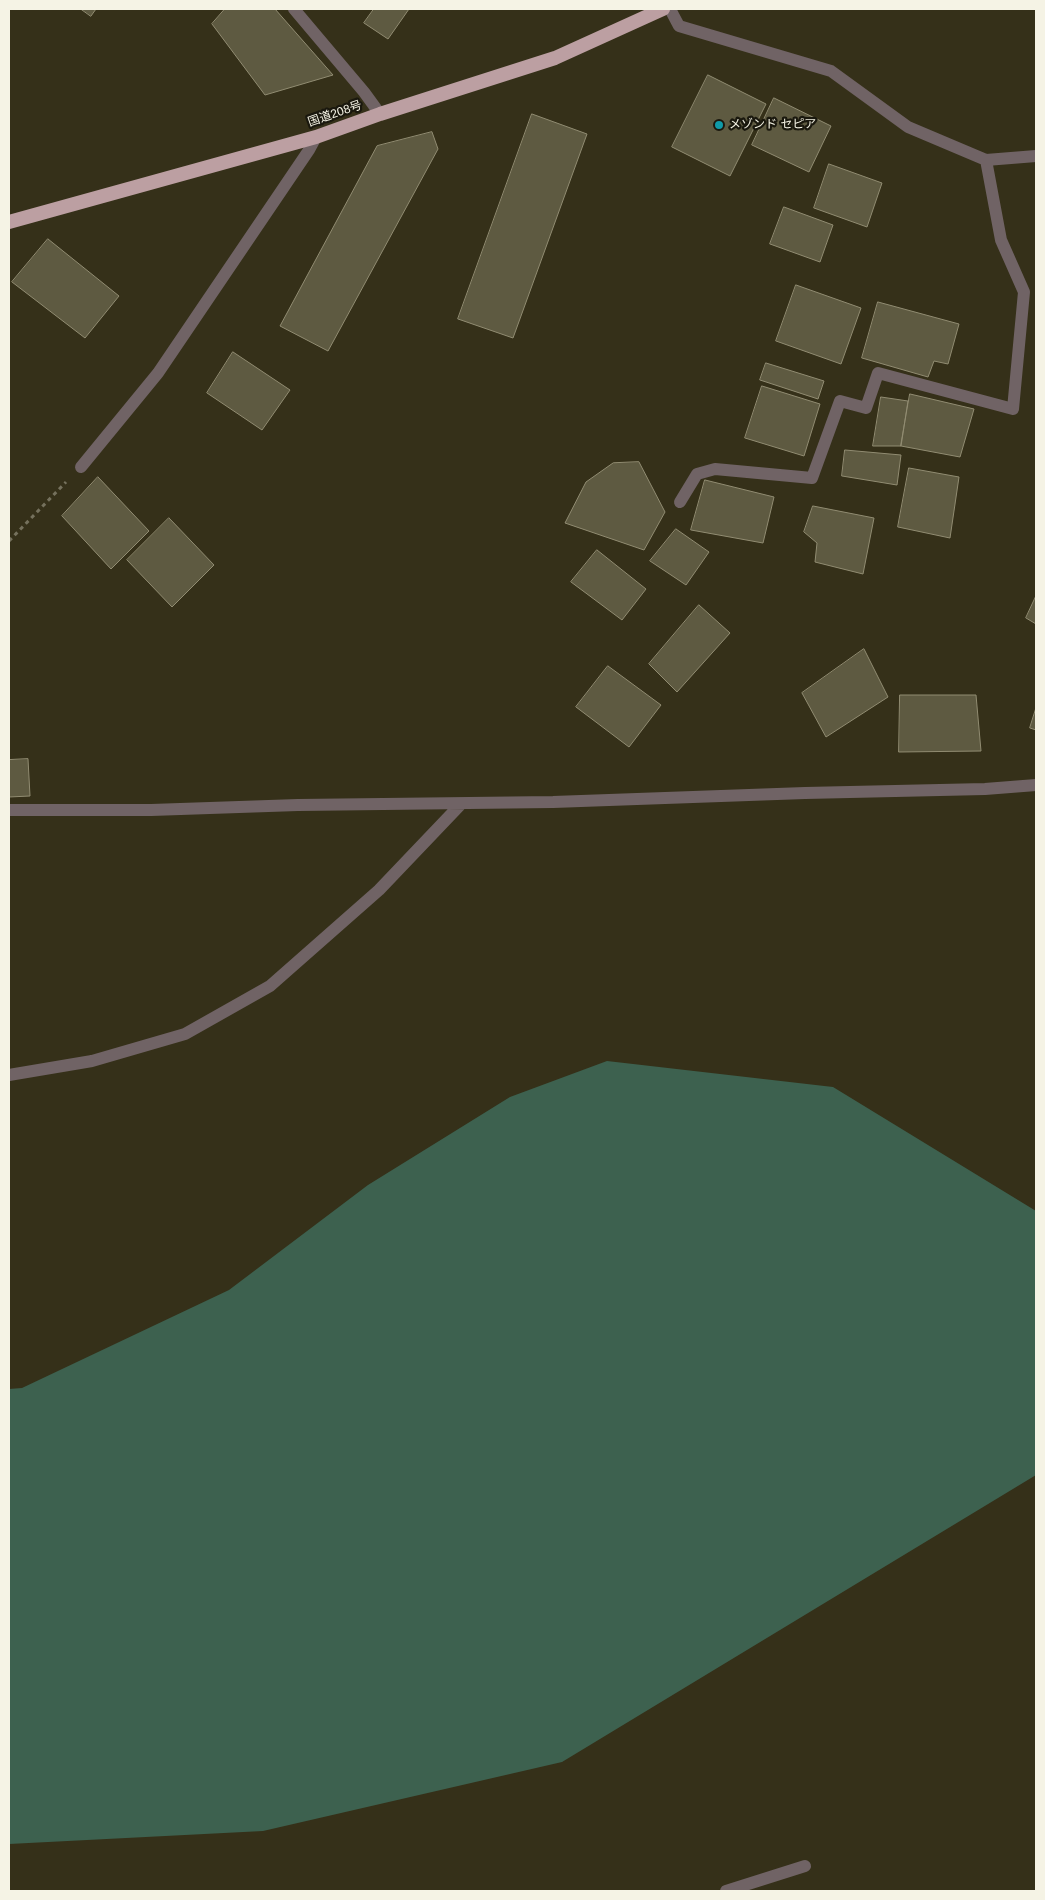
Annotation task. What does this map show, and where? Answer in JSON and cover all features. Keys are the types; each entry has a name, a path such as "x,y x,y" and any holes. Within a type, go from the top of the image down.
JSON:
{"highway":[{"name":"国道208号","path":"9,222 316,137 380,114 555,58 663,9"}],"street":[{"path":"294,9 364,92 380,114"},
{"path":"670,9 679,26 831,71 908,127 986,160 1036,156"},
{"path":"81,467 158,373 316,137"},
{"path":"680,502 697,474 715,469 812,478 840,401 866,408 878,373 1012,409 1024,292 1001,240 986,160"},
{"path":"9,810 151,810 298,805 461,804 805,792 985,789 1036,785"},
{"path":"9,1075 92,1061 185,1034 270,986 379,890 461,804"},
{"path":"726,1891 805,1866"}],"path":[{"path":"9,541 81,467"}],"green space":[{"path":"607,1061 833,1087 1036,1211 1036,1475 562,1762 263,1831 9,1844 9,1389 22,1388 229,1290 368,1185 510,1097"}],"building":[{"path":"81,9 96,9 91,16"},
{"path":"225,9 275,9 333,75 265,95 212,24"},
{"path":"374,9 409,9 388,39 364,23"},
{"name":"メゾンド セピア","path":"708,75 766,104 730,176 672,147"},
{"path":"774,98 831,126 809,172 752,145"},
{"path":"532,114 587,134 513,338 458,319"},
{"path":"432,132 438,149 328,351 280,326 377,146"},
{"path":"829,164 882,183 867,227 814,208"},
{"path":"784,207 833,225 820,262 770,244"},
{"path":"48,239 119,296 85,338 12,282"},
{"path":"796,285 861,308 841,364 776,341"},
{"path":"878,302 959,324 948,364 934,361 928,377 862,358"},
{"path":"233,352 290,390 262,430 207,393"},
{"path":"766,363 824,381 818,399 760,380"},
{"path":"762,386 820,404 804,456 745,438"},
{"path":"910,394 974,409 960,457 901,446"},
{"path":"881,397 908,401 901,446 873,446"},
{"path":"845,450 901,455 897,485 842,476"},
{"path":"639,462 665,512 644,550 565,523 586,482 613,463"},
{"path":"909,468 959,477 950,538 898,527"},
{"path":"98,477 149,531 111,569 62,516"},
{"path":"705,480 774,497 763,543 691,530"},
{"path":"813,506 874,518 863,574 815,562 817,543 804,532"},
{"path":"169,518 214,565 172,607 127,560"},
{"path":"676,529 709,552 686,585 650,561"},
{"path":"597,550 646,589 622,620 571,582"},
{"path":"1036,596 1036,624 1026,618"},
{"path":"699,605 730,633 677,692 649,664"},
{"path":"864,649 888,697 826,737 802,693"},
{"path":"608,666 661,705 629,747 576,707"},
{"path":"900,695 976,695 981,751 899,752"},
{"path":"1036,708 1036,730 1030,728"},
{"path":"28,759 30,796 9,797 9,760"}],"place":[{"name":"メゾンド セピア","path":"719,125"}]}
